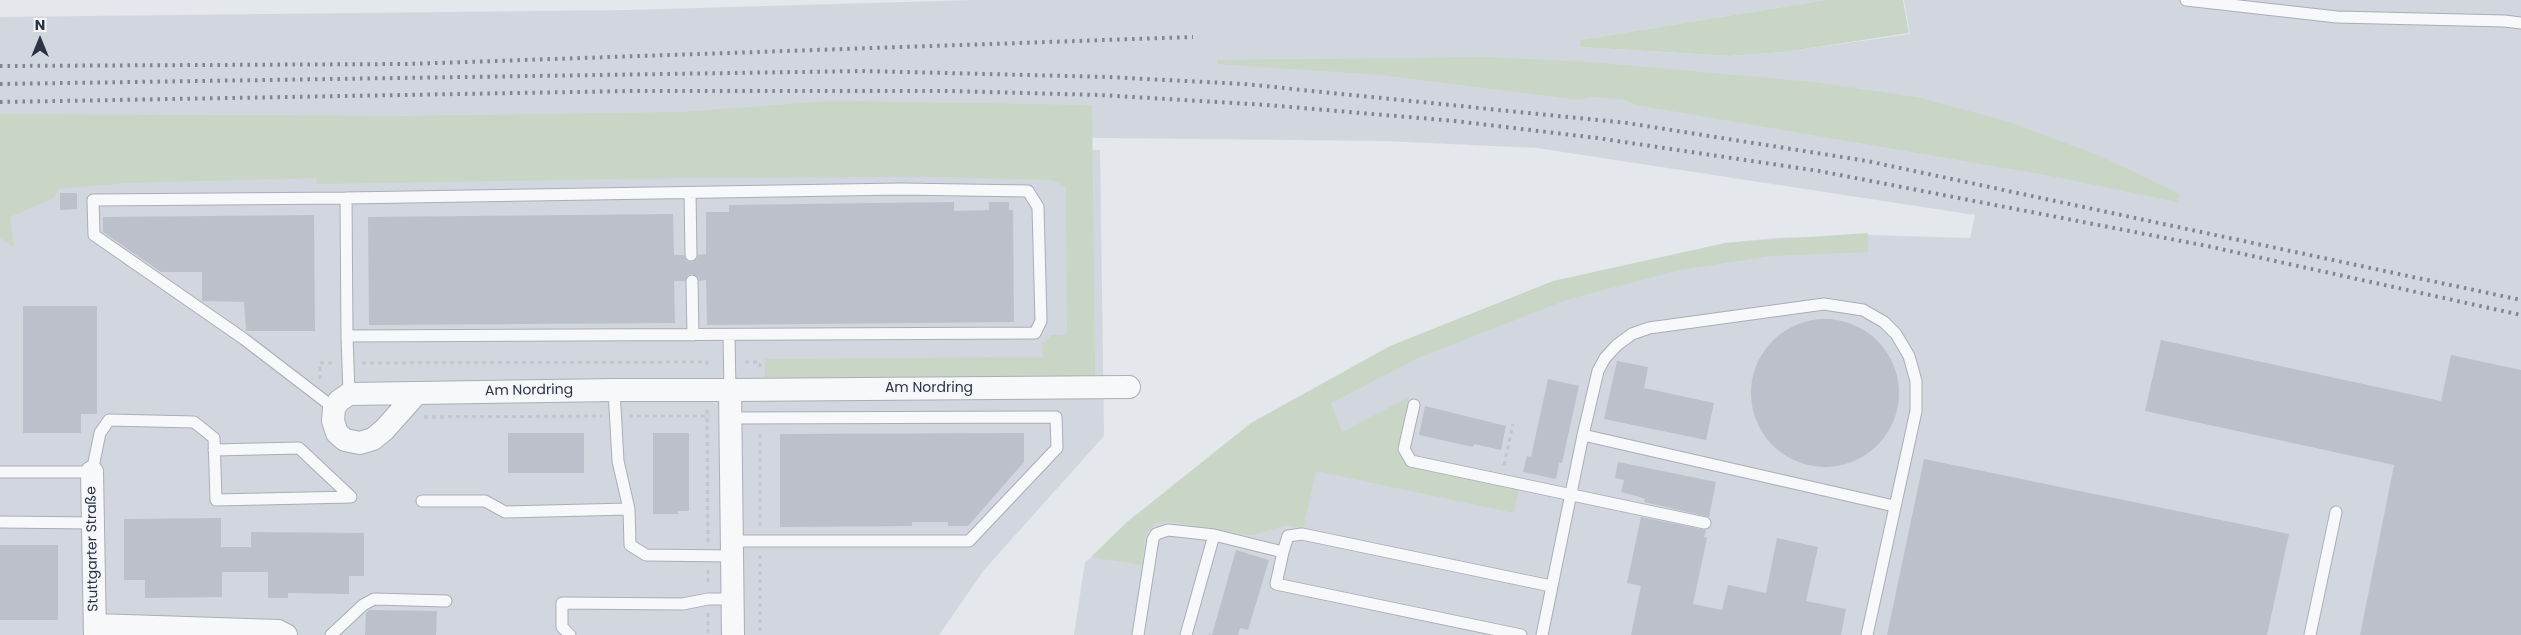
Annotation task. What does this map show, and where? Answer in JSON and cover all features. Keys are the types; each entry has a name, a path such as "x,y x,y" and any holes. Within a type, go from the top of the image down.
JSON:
{"street":[{"name":"Am Nordring","path":"334,400 417,393 1129,387"},
{"path":"730,390 734,635"},
{"path":"334,400 333,421 338,432 345,440 360,443 372,439 384,430 417,393"},
{"name":"Stuttgarter Straße","path":"92,472 95,630 278,631 286,635"}],"lane":[{"path":"2186,0 2337,17 2505,20 2521,23"},
{"path":"346,198 347,336 348,364 334,400 94,236 93,200 901,189 1028,190 1038,207 1041,322 1035,333 729,336 347,336"},
{"path":"690,193 691,255"},
{"path":"692,281 693,335"},
{"path":"1542,635 1570,494 1598,371 1616,345 1632,334 1649,328 1824,304 1843,305 1864,310 1884,322 1896,334 1909,356 1916,381 1916,411 1867,635"},
{"path":"729,336 730,390"},
{"path":"614,390 618,460 629,509 630,544 646,555 708,556 760,541 969,541 1057,448 1056,416 730,417"},
{"path":"1414,405 1404,450 1411,460 1705,523"},
{"path":"0,472 92,472 100,433 109,420 194,422 214,438 214,450 216,500 351,497 299,448 214,450"},
{"path":"1583,435 1894,506"},
{"path":"422,501 485,501 505,512 629,509"},
{"path":"2310,635 2336,512"},
{"path":"0,522 93,523"},
{"path":"1138,635 1152,539 1156,534 1168,530 1214,535 1283,552"},
{"path":"1521,635 1276,584 1288,536 1302,534 1551,586"},
{"path":"1186,635 1214,535"},
{"path":"331,635 363,606 374,599 446,601"},
{"path":"570,635 562,627 562,604 684,604 708,599 733,599"}],"path":[{"path":"707,362 708,635"},
{"path":"334,400 320,364 760,362 760,390"},
{"path":"418,416 730,417"},
{"path":"760,418 760,635"},
{"path":"1501,480 1513,424"}],"shaded area":[{"path":"974,0 1825,0 1582,40 1580,47 1730,56 1784,52 1910,34 1904,0 2521,0 2521,635 1074,635 1085,562 1334,380 1725,243 1776,238 1868,235 1970,238 1975,215 1537,148 1385,141 0,126 0,17 629,10"},
{"path":"0,142 1100,150 1104,436 984,570 939,635 0,635"}],"green space":[{"path":"1825,0 1903,0 1909,33 1784,52 1730,56 1580,47 1581,40"},
{"path":"1487,57 1590,62 1813,82 1916,97 2006,121 2098,155 2180,194 2177,202 2046,175 1637,105 1625,100 1594,97 1579,100 1382,75 1217,64 1217,60"},
{"path":"831,101 1092,105 1095,377 765,378 765,359 1043,357 1042,342 1046,342 1051,335 1067,335 1066,187 1052,180 927,177 686,178 317,184 316,178 126,183 59,189 54,198 10,217 14,247 0,238 0,114 406,116 682,112"},
{"path":"1868,233 1868,252 1771,256 1680,270 1569,299 1420,357 1331,403 1342,432 1409,397 1397,451 1407,465 1519,488 1514,513 1316,471 1303,529 1287,525 1252,535 1164,521 1156,523 1145,537 1142,565 1091,557 1127,522 1251,423 1390,346 1553,281 1725,243"}],"building":[{"path":"60,193 77,193 77,209 60,210"},
{"path":"954,202 954,211 989,210 989,202 1009,202 1009,210 1013,210 1014,322 707,325 706,280 699,281 698,277 692,274 688,275 685,281 674,281 675,323 369,325 368,217 673,214 674,255 684,255 687,261 692,262 697,259 698,255 706,254 706,212 729,212 729,205"},
{"path":"314,215 315,331 246,331 244,302 202,301 202,272 161,272 103,232 103,217"},
{"path":"23,306 97,306 97,414 81,414 81,433 23,433"},
{"path":"1825,319 1853,325 1877,341 1893,365 1899,393 1893,421 1877,445 1853,461 1825,467 1797,461 1773,445 1757,421 1751,393 1757,365 1773,341 1797,325"},
{"path":"2161,340 2441,401 2451,355 2521,370 2521,635 2360,635 2394,465 2145,411"},
{"path":"1617,361 1648,367 1644,388 1714,403 1706,440 1604,419"},
{"path":"1548,379 1579,386 1562,463 1559,463 1556,479 1523,472 1527,456 1531,457"},
{"path":"1425,406 1506,426 1501,450 1474,444 1473,447 1419,435"},
{"path":"508,433 584,433 584,473 508,473"},
{"path":"653,433 689,433 689,511 678,511 678,514 653,514"},
{"path":"1024,433 1024,462 968,526 948,526 948,522 912,522 912,526 780,527 780,434"},
{"path":"1924,459 2289,534 2267,635 1887,635"},
{"path":"1618,462 1716,482 1709,517 1644,502 1645,499 1621,492 1624,480 1615,478"},
{"path":"1641,517 1706,530 1704,537 1707,538 1693,604 1722,610 1728,585 1766,593 1777,538 1818,547 1806,601 1846,609 1841,635 1631,635 1641,586 1627,583"},
{"path":"221,518 221,547 251,547 251,532 364,533 364,576 349,576 349,594 288,593 288,598 268,598 268,572 222,572 222,597 145,598 145,580 124,580 124,519"},
{"path":"0,545 58,545 58,620 0,620"},
{"path":"1236,550 1269,560 1248,630 1240,628 1238,635 1212,635"},
{"path":"369,610 437,611 436,635 365,635 366,613"}],"railway":[{"path":"0,66 407,64 1193,37"},
{"path":"0,84 864,71 1108,77 1244,84 1627,123 1867,161 2521,300"},
{"path":"0,102 631,91 950,91 1100,95 1267,105 1455,121 1597,138 1819,171 2207,246 2521,315"}]}
